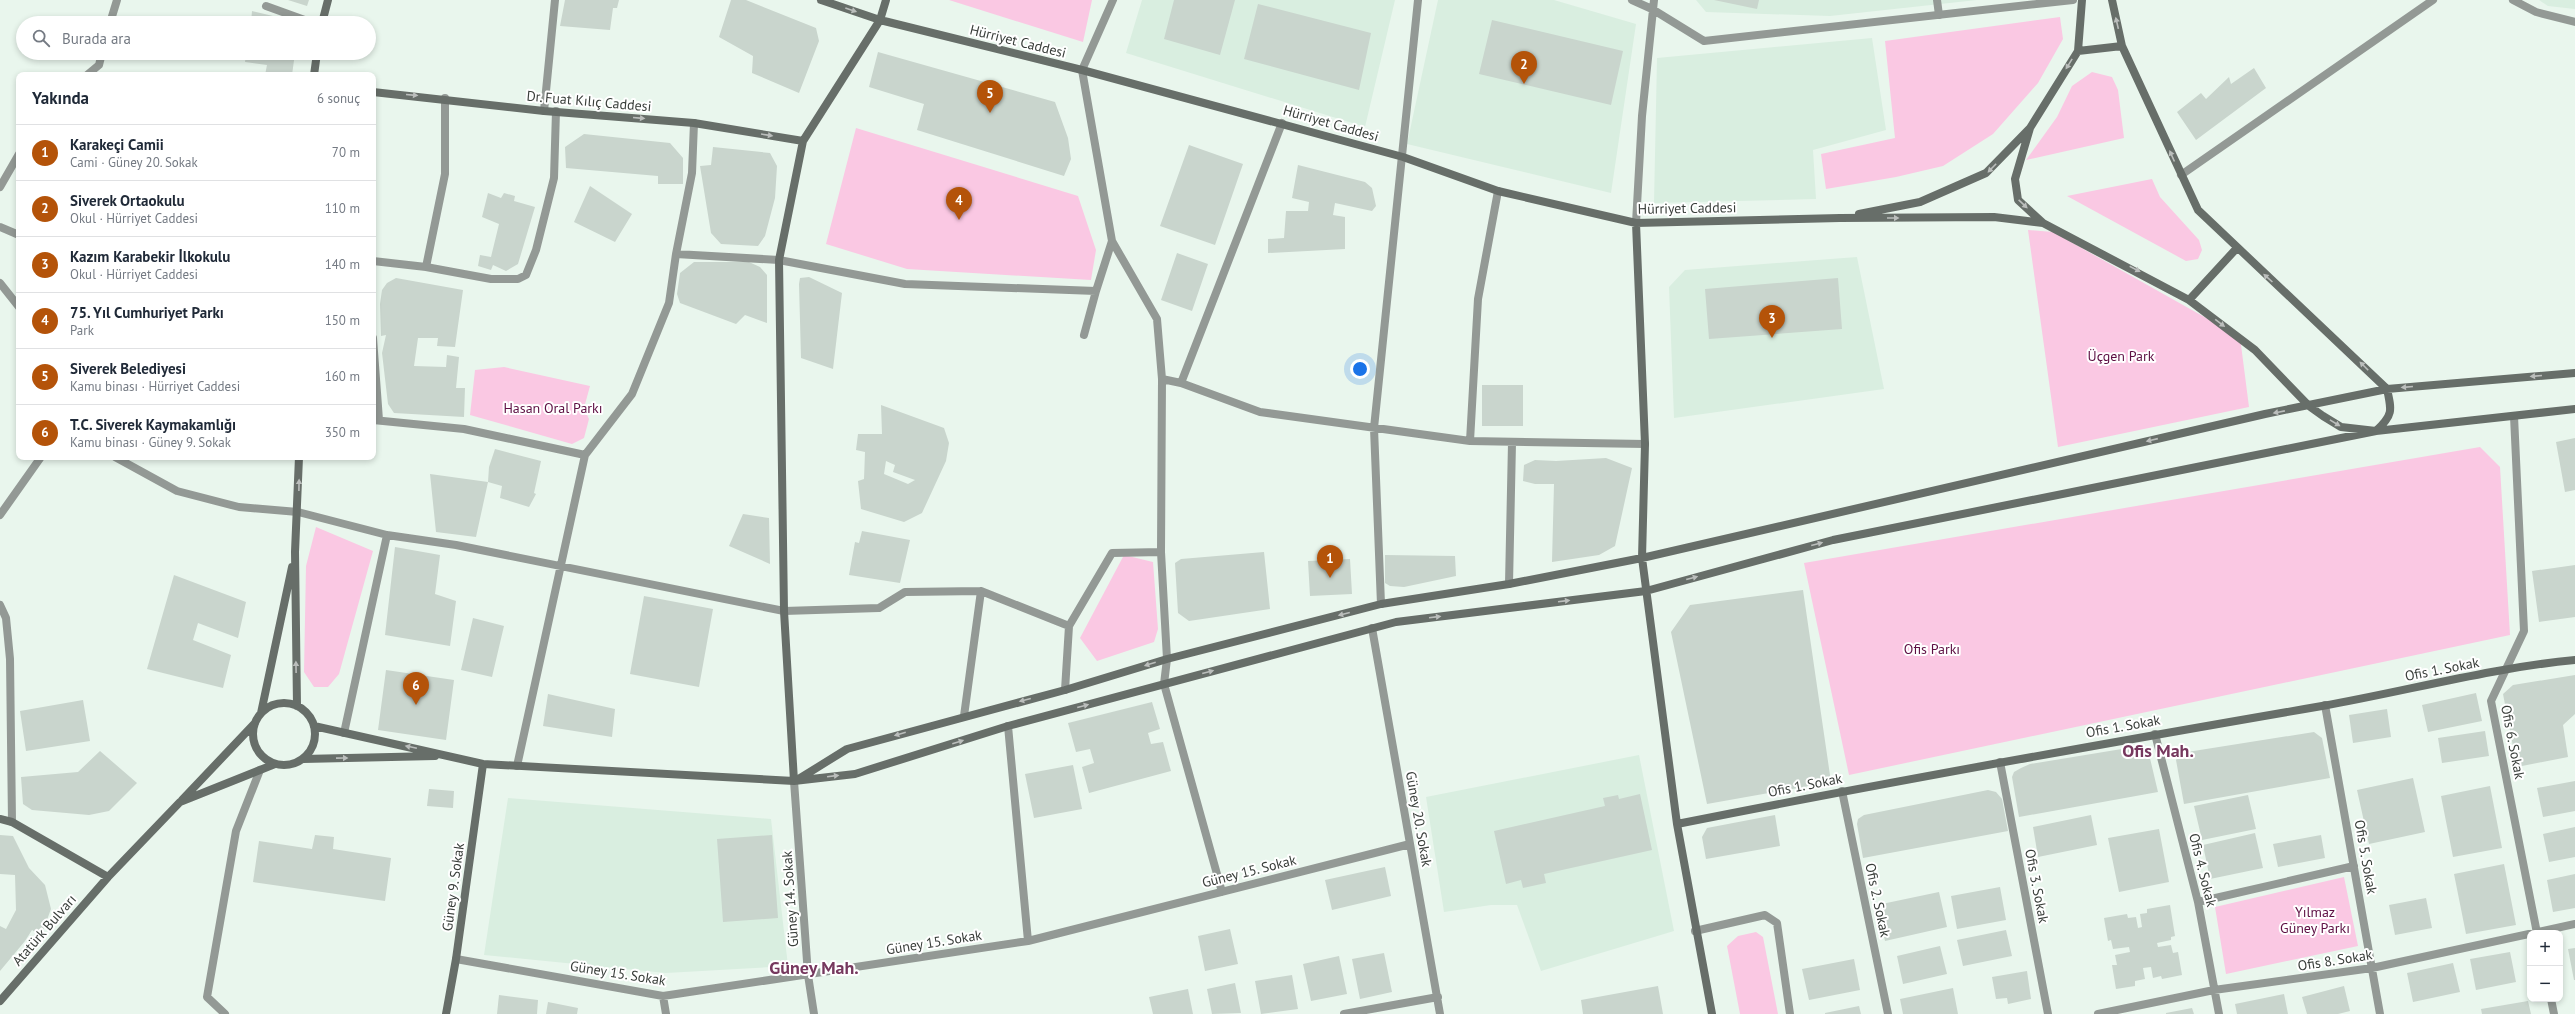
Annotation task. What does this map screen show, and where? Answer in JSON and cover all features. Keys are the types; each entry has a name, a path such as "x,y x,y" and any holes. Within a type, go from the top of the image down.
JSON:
{"main road":[{"path":"324,16 328,0"},
{"name":"Hürriyet Caddesi","path":"821,0 880,20 1082,70 1282,123 1402,157 1498,191 1636,223 1840,218"},
{"path":"794,781 784,611 779,260 802,141 880,20 886,0"},
{"path":"1840,218 1920,202 1986,173 2030,128 2078,51 2082,0"},
{"path":"2030,128 2015,179 2018,200 2043,222 2189,300 2255,350 2309,406 2341,427 2376,431 2389,419 2391,407 2387,389 2236,249 2198,210 2122,46 2112,0"},
{"path":"2078,51 2122,46"},
{"path":"314,72 316,60"},
{"name":"Dr. Fuat Kılıç Caddesi","path":"376,92 445,98 544,111 694,123 802,141"},
{"path":"1840,218 1994,217 2043,222"},
{"path":"1636,223 1645,444 1642,558 1677,824 1695,931 1712,1014"},
{"path":"2189,300 2236,249"},
{"path":"794,781 847,749 964,716 1065,690 1167,659 1381,604 1509,584 1642,558 2387,389 2575,373"},
{"path":"314,726 484,764 794,781 855,774 1008,726 1396,622 1646,591 1833,540 2376,431 2575,409"},
{"path":"297,706 295,552 298,512 299,460"},
{"path":"261,713 295,552"},
{"name":"Ofis 1. Sokak","path":"1677,824 1842,791 2155,734 2325,705 2505,669 2575,660"},
{"path":"303,759 314,744 314,726 304,711 297,706 279,704 269,707 261,713 255,722 253,732 256,747 266,759 275,764 285,765 303,759 449,755"},
{"name":"Atatürk Bulvarı","path":"0,1001 108,877 255,722"},
{"path":"180,802 275,764"},
{"name":"Güney 9. Sokak","path":"446,1014 456,960 484,764"},
{"path":"0,820 12,822 108,877"}],"street":[{"path":"112,16 117,0"},
{"path":"544,111 555,0"},
{"path":"1113,0 1082,70 1112,241 1157,319 1162,378 1161,552 1167,659 1164,684 1222,892"},
{"path":"1381,604 1374,428 1418,0"},
{"path":"1632,0 1652,9 1704,40 2072,0"},
{"path":"1636,223 1652,9 1654,0"},
{"path":"1938,0 1939,15"},
{"path":"2181,175 2433,0"},
{"path":"2513,0 2536,12 2575,22"},
{"path":"266,6 294,16"},
{"path":"91,72 99,65 100,60"},
{"path":"426,267 445,174 445,98"},
{"path":"376,261 426,267 491,279 518,279 526,275 536,250 554,178 556,111"},
{"path":"517,766 562,568 585,455 632,394 669,303 676,254 692,173 694,123"},
{"path":"1181,383 1282,123"},
{"path":"0,187 16,159"},
{"path":"1470,441 1478,299 1498,191"},
{"path":"0,227 16,234"},
{"path":"1084,335 1112,241"},
{"path":"676,254 779,260 905,284 1096,292"},
{"path":"0,283 16,303"},
{"path":"1162,378 1181,383 1260,412 1374,428 1470,441 1512,443 1645,444"},
{"name":"Ofis 6. Sokak","path":"2514,416 2524,631 2491,701 2537,930"},
{"path":"376,420 464,429 585,455"},
{"path":"1509,584 1512,443"},
{"path":"0,515 39,460"},
{"path":"120,460 177,491 239,508 298,512 387,535 456,545 562,568 784,611 879,608 905,592 981,591 1069,626"},
{"path":"344,733 387,535"},
{"path":"1065,690 1069,626 1112,553 1161,552"},
{"path":"964,716 981,591"},
{"path":"0,605 6,618 10,659 12,822"},
{"name":"Güney 20. Sokak","path":"1372,628 1440,1014"},
{"name":"Ofis 5. Sokak","path":"2325,705 2380,1014"},
{"path":"1008,726 1028,941"},
{"name":"Ofis 4. Sokak","path":"2155,734 2198,902 2219,1014"},
{"name":"Ofis 3. Sokak","path":"2000,762 2048,1014"},
{"path":"225,1014 207,997 236,832 260,770"},
{"name":"Güney 14. Sokak","path":"794,781 808,975 814,1014"},
{"name":"Ofis 2. Sokak","path":"1842,791 1888,1014"},
{"name":"Güney 15. Sokak","path":"456,960 663,996 1028,941 1410,844"},
{"path":"2198,902 2354,866"},
{"path":"1695,931 1765,915 1777,923 1790,1014"},
{"name":"Ofis 8. Sokak","path":"2546,930 2575,924"},
{"name":"Ofis 8. Sokak","path":"2098,1014 2214,990 2372,968 2527,934"},
{"path":"663,996 666,1014"},
{"path":"1344,1014 1438,997"},
{"path":"2552,1002 2554,1014"}],"shaded area":[{"path":"1142,0 1395,0 1365,127 1126,53"},
{"path":"1438,0 1554,0 1636,24 1611,193 1407,144"},
{"path":"1696,0 1977,0 1830,16 1706,12"},
{"path":"2539,0 2575,0 2575,9 2548,6"},
{"path":"1872,38 1886,130 1813,150 1816,199 1654,203 1657,58"},
{"path":"1857,257 1884,389 1674,418 1669,287 1685,270"},
{"path":"1639,755 1674,931 1541,971 1517,905 1491,905 1444,912 1426,797"},
{"path":"508,798 771,819 788,966 666,973 484,955"}],"green space":[{"path":"949,0 1092,0 1083,42"},
{"path":"2060,17 2063,39 2038,83 1993,134 1943,166 1896,177 1826,189 1821,154 1895,138 1885,41"},
{"path":"2092,72 2112,77 2118,90 2124,138 2026,160 2057,117 2072,86"},
{"path":"856,128 1078,196 1096,250 1091,280 907,269 826,244"},
{"path":"2152,179 2160,197 2199,240 2202,250 2198,259 2186,261 2067,196"},
{"name":"Üçgen Park","path":"2028,230 2053,232 2240,337 2249,407 2058,447"},
{"name":"Hasan Oral Parkı","path":"504,367 590,386 584,408 589,419 584,438 572,444 470,415 475,370"},
{"name":"Ofis Parkı","path":"2480,447 2500,467 2510,635 1849,775 1804,563"},
{"path":"316,527 373,551 339,674 328,687 314,687 304,672 306,566"},
{"path":"1124,555 1153,562 1158,629 1154,642 1097,661 1080,638"},
{"name":"Yılmaz Güney Parkı","path":"2344,877 2358,946 2226,974 2215,907"},
{"path":"1756,932 1763,937 1778,1014 1740,1014 1727,946 1738,936"}],"building":[{"path":"288,0 309,0 307,6"},
{"path":"565,0 619,0 617,8 613,8 610,30 560,26"},
{"path":"731,0 746,0 816,28 819,41 799,93 752,73 753,56 719,37"},
{"path":"1174,0 1235,0 1220,55 1164,39"},
{"path":"1714,0 1759,0 1757,9"},
{"path":"1258,4 1371,33 1359,90 1244,59"},
{"path":"252,11 273,16 252,16"},
{"path":"1492,20 1623,51 1611,105 1479,74"},
{"path":"878,52 1055,102 1068,138 1071,159 1064,176 917,130 924,104 869,87"},
{"path":"245,60 294,60 292,72 266,72 267,65 245,62"},
{"path":"2254,68 2266,88 2196,140 2177,112 2201,93 2206,99 2229,77 2231,84"},
{"path":"584,134 670,143 683,158 683,184 658,184 658,176 566,168 565,147"},
{"path":"1189,145 1243,164 1215,245 1160,226"},
{"path":"713,147 770,153 777,166 775,198 765,236 758,246 721,244 711,233 700,166 711,165"},
{"path":"1298,165 1365,182 1372,188 1376,206 1372,211 1335,203 1333,215 1345,217 1345,249 1268,253 1268,239 1284,238 1286,211 1308,211 1309,202 1292,198"},
{"path":"590,186 632,214 615,242 574,222"},
{"path":"488,193 501,198 504,193 515,196 514,201 535,207 518,264 506,271 493,265 491,270 478,266 480,255 491,257 499,224 482,217"},
{"path":"1177,253 1208,264 1192,311 1161,300"},
{"path":"694,262 749,262 760,267 767,275 767,323 745,315 736,324 680,303 677,294 680,273"},
{"path":"809,277 842,293 833,369 801,358 799,284 800,278"},
{"path":"396,278 463,290 455,347 437,346 438,338 418,338 414,366 446,367 447,355 459,357 456,388 465,388 464,417 394,413 388,404 382,353 386,335 381,336 380,304 382,290 387,283"},
{"path":"1838,278 1842,329 1709,339 1705,289"},
{"path":"1482,385 1523,385 1523,426 1482,426"},
{"path":"881,405 944,428 949,443 946,461 922,513 904,522 861,509 858,481 864,479 865,452 856,450 858,434 882,434","holes":["886,461 895,465 893,472 915,480 908,484 884,474"]},
{"path":"2575,438 2575,490 2565,492 2556,442"},
{"path":"495,449 541,461 534,493 536,494 529,507 500,498 502,486 488,482 489,467"},
{"path":"1606,458 1632,468 1615,546 1599,555 1552,562 1554,484 1535,484 1523,481 1524,465 1535,460 1556,461"},
{"path":"430,474 488,482 476,537 436,532"},
{"path":"743,514 769,518 770,564 729,546"},
{"path":"862,531 910,540 900,583 849,575 855,542 859,543"},
{"path":"395,547 440,555 435,594 456,601 450,646 385,635"},
{"path":"1264,552 1270,609 1189,621 1178,613 1175,563 1181,559"},
{"path":"1385,555 1455,556 1456,576 1404,587 1390,586 1385,583"},
{"path":"1350,559 1352,594 1310,596 1308,561"},
{"path":"2575,565 2575,617 2539,622 2532,571"},
{"path":"174,575 246,602 238,638 198,623 193,640 231,655 223,688 147,669"},
{"path":"1803,590 1831,782 1707,804 1671,632 1690,605"},
{"path":"644,596 713,609 699,687 630,674"},
{"path":"473,618 504,626 492,677 461,670"},
{"path":"386,670 454,680 446,740 378,730"},
{"path":"2575,675 2575,714 2563,725 2568,757 2517,767 2503,694 2513,685"},
{"path":"2476,693 2482,721 2428,732 2422,705"},
{"path":"548,694 615,709 612,737 543,726"},
{"path":"83,700 90,741 26,751 20,711"},
{"path":"1152,702 1160,729 1148,733 1151,744 1163,742 1171,771 1089,793 1082,767 1094,763 1090,749 1076,752 1068,723"},
{"path":"2387,709 2391,737 2353,743 2349,715"},
{"path":"2485,731 2489,756 2442,763 2438,738"},
{"path":"2314,732 2322,738 2330,778 2184,804 2176,760 2181,753"},
{"path":"2140,746 2149,754 2158,792 2019,817 2012,777 2014,772 2030,764"},
{"path":"100,751 137,783 109,811 89,815 32,810 23,804 21,777 78,772"},
{"path":"1073,765 1082,809 1034,818 1025,774"},
{"path":"2413,778 2425,832 2369,844 2357,790"},
{"path":"2575,781 2575,811 2543,817 2537,788"},
{"path":"2490,786 2502,848 2453,857 2441,796"},
{"path":"429,789 454,791 453,808 427,806"},
{"path":"1988,790 1996,792 2002,799 2008,831 1863,858 1857,824 1858,819 1864,815"},
{"path":"1640,794 1652,850 1544,874 1546,883 1523,888 1521,880 1506,884 1494,831 1605,806 1603,798 1618,795 1619,799"},
{"path":"2248,795 2256,829 2202,840 2194,806"},
{"path":"1775,815 1780,846 1706,859 1702,837 1707,828"},
{"path":"2091,815 2097,845 2038,857 2033,827"},
{"path":"2575,827 2575,857 2549,862 2543,834"},
{"path":"2159,829 2169,882 2119,892 2108,838"},
{"path":"2255,833 2263,868 2210,879 2203,845"},
{"path":"0,835 13,836 29,868 45,885 51,909 41,936 32,930 25,941 0,971 0,926 6,929 16,910 15,875 0,874"},
{"path":"315,835 334,837 333,849 391,858 385,901 253,882 259,841 312,849"},
{"path":"772,835 778,918 723,922 717,839"},
{"path":"2321,835 2325,858 2278,867 2273,844"},
{"path":"2504,864 2516,925 2466,934 2454,874"},
{"path":"1385,867 1391,896 1332,910 1325,880"},
{"path":"2575,874 2575,908 2553,912 2547,880"},
{"path":"2000,887 2006,920 1957,929 1951,896"},
{"path":"1939,892 1947,927 1885,941 1877,905"},
{"path":"2426,898 2432,928 2395,935 2389,905"},
{"path":"2170,905 2175,936 2171,937 2171,940 2157,943 2158,947 2171,945 2173,953 2178,952 2182,975 2162,979 2161,976 2153,978 2151,967 2143,968 2145,979 2135,981 2135,986 2116,989 2112,965 2117,965 2115,955 2130,952 2129,947 2113,949 2111,940 2108,941 2104,918 2127,914 2128,918 2136,917 2138,928 2142,927 2140,914 2147,913 2147,909"},
{"path":"1230,929 1238,964 1205,971 1198,936"},
{"path":"2006,930 2012,956 1963,966 1957,940"},
{"path":"1940,946 1947,974 1903,984 1897,956"},
{"path":"2575,948 2575,980 2574,980 2568,949"},
{"path":"2510,952 2516,982 2476,990 2470,959"},
{"path":"1384,953 1392,992 1360,999 1352,959"},
{"path":"1339,956 1347,994 1311,1001 1303,964"},
{"path":"1854,959 1860,990 1809,1000 1802,969"},
{"path":"2453,963 2460,992 2413,1002 2407,973"},
{"path":"2027,971 2031,999 2008,1004 2007,998 1996,999 1992,977"},
{"path":"1292,975 1298,1009 1261,1014 1255,981"},
{"path":"1235,983 1241,1013 1212,1014 1207,989"},
{"path":"1658,986 1663,1014 1583,1014 1581,1000"},
{"path":"2344,986 2350,1011 2338,1014 2307,1014 2302,997"},
{"path":"1953,988 1958,1014 1903,1014 1900,999"},
{"path":"1188,989 1193,1014 1153,1014 1149,997"},
{"path":"2284,994 2288,1014 2237,1014 2235,1004"},
{"path":"499,995 538,1000 537,1014 497,1014"},
{"path":"2527,1001 2531,1014 2482,1014 2481,1009"},
{"path":"548,1002 578,1008 577,1014 546,1014"},
{"path":"1859,1006 1861,1014 1825,1014 1825,1013"},
{"path":"2192,1008 2194,1014 2166,1014 2166,1013"}],"place":[{"name":"Siverek Ortaokulu","path":"1524,84"},
{"name":"Siverek Belediyesi","path":"990,113"},
{"name":"75. Yıl Cumhuriyet Parkı","path":"959,220"},
{"name":"Kazım Karabekir İlkokulu","path":"1772,338"},
{"name":"Karakeçi Camii","path":"1330,578"},
{"name":"T.C. Siverek Kaymakamlığı","path":"416,705"}],"district":[{"name":"Ofis Mah.","path":"2158,750"},
{"name":"Güney Mah.","path":"814,967"}]}
